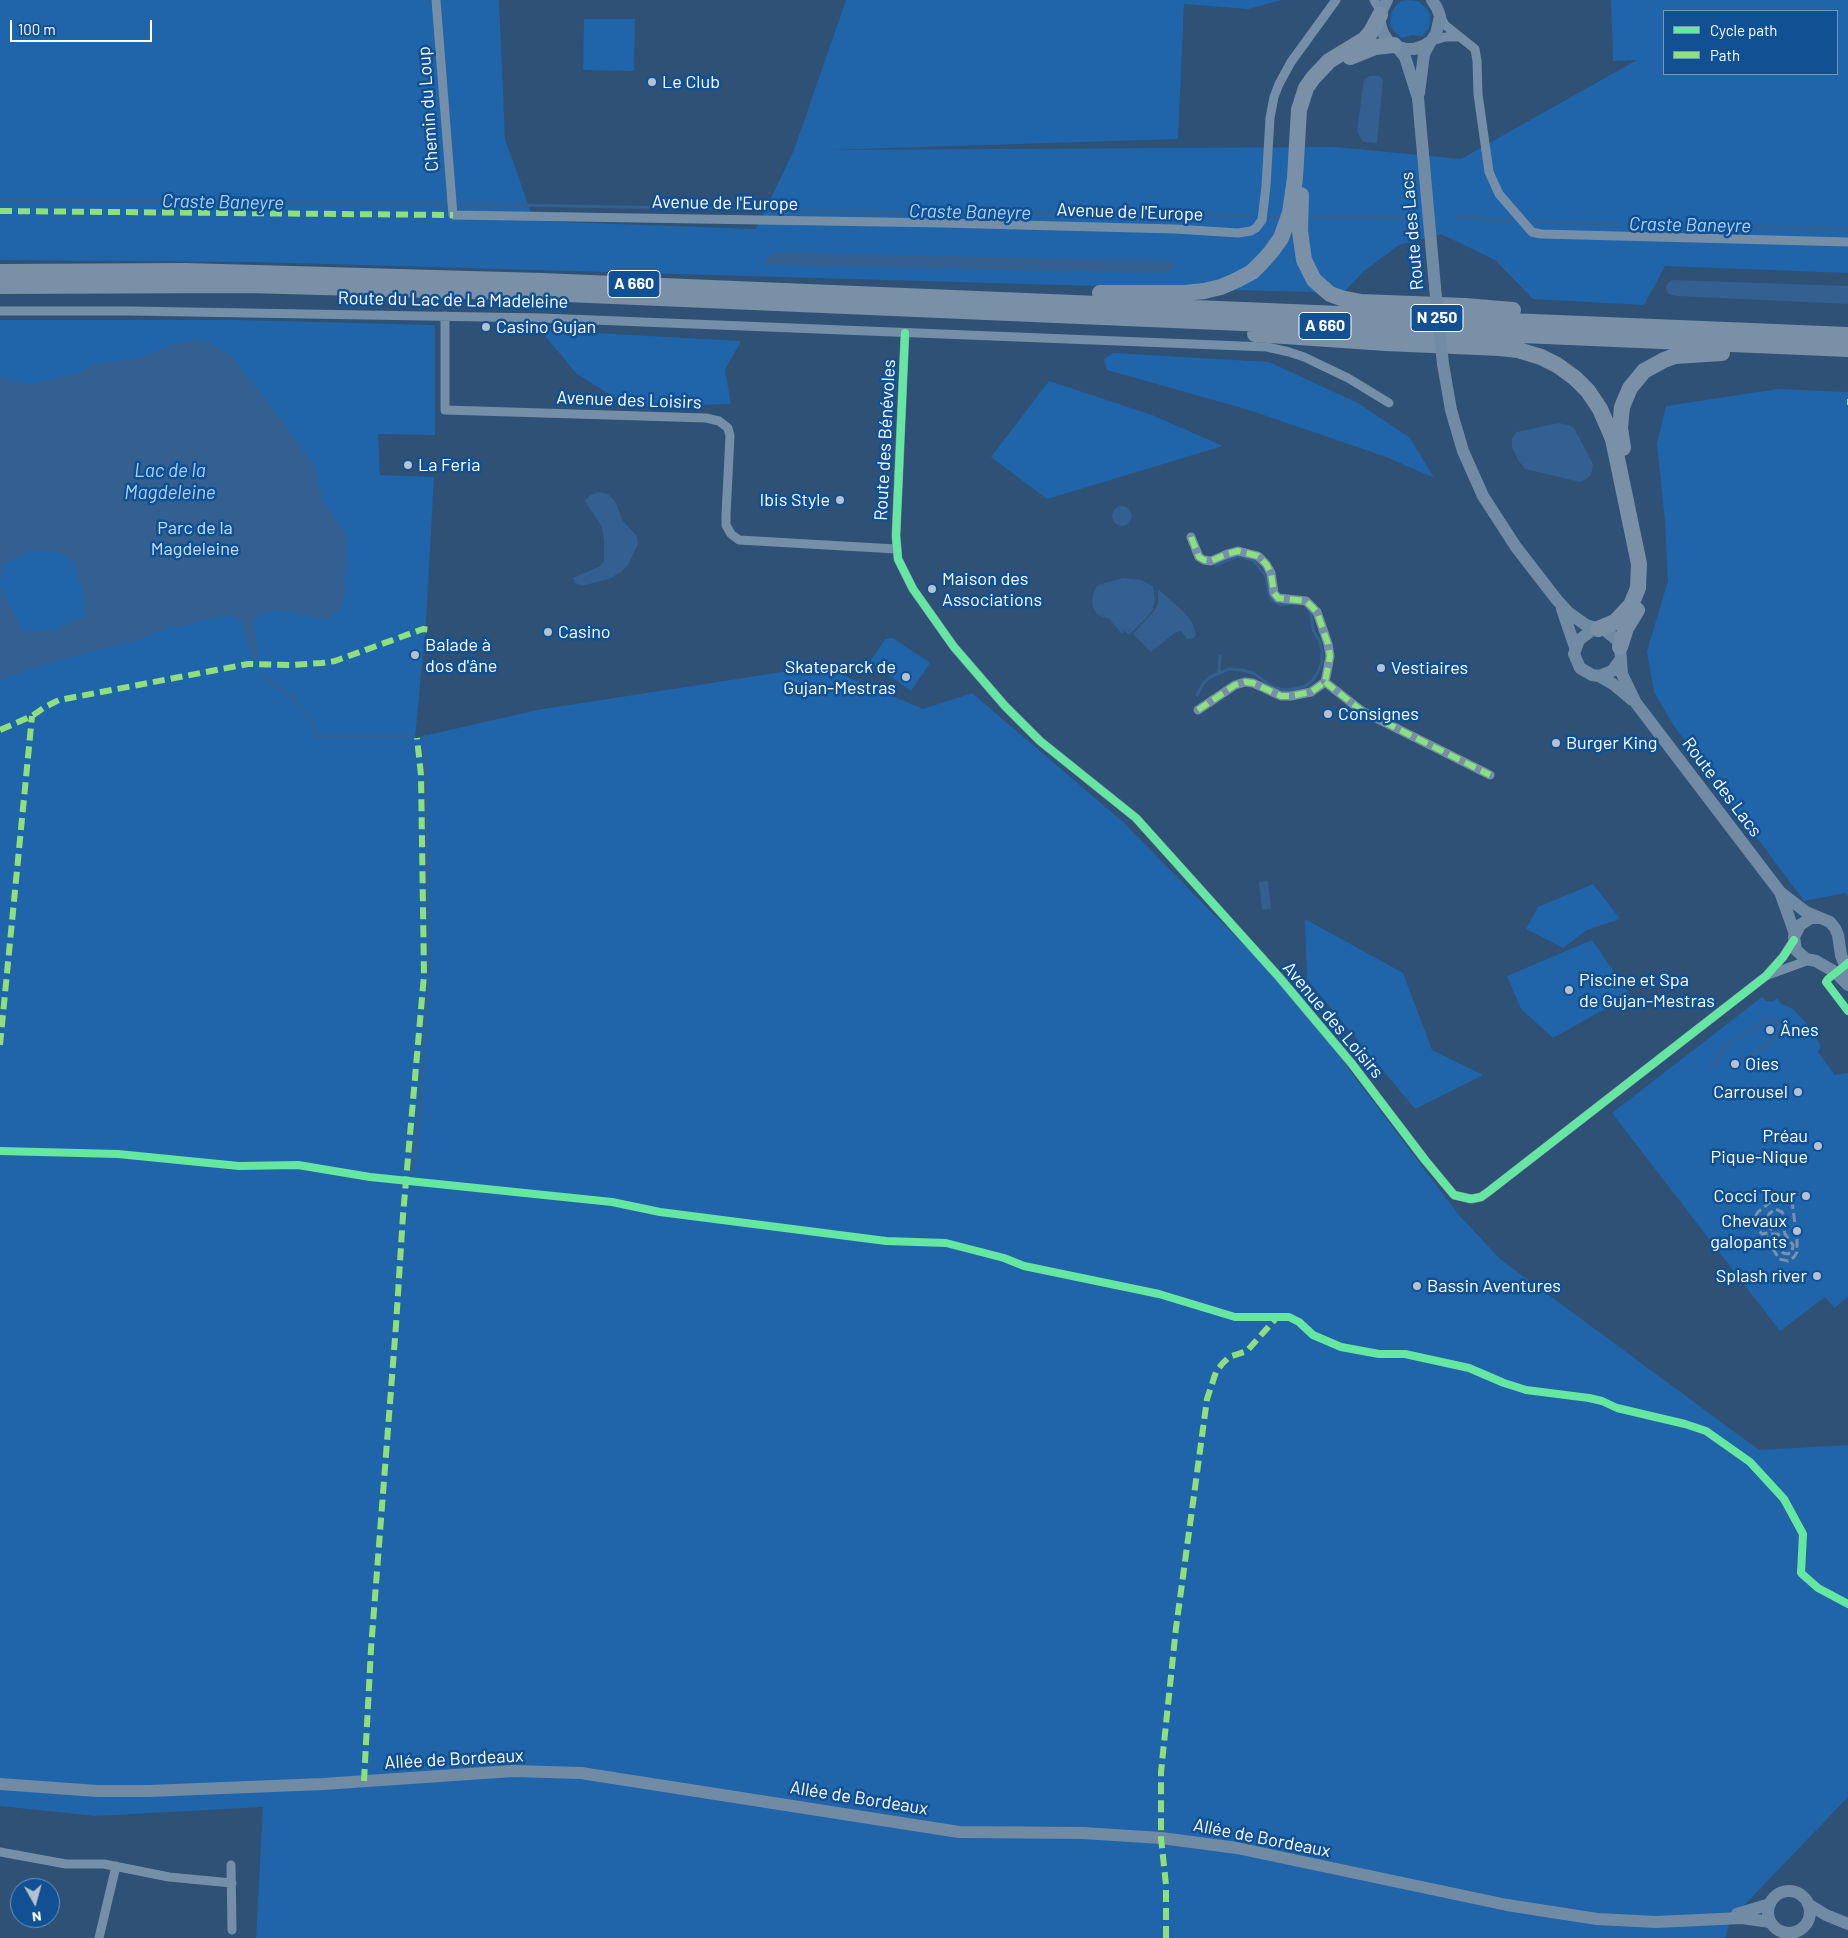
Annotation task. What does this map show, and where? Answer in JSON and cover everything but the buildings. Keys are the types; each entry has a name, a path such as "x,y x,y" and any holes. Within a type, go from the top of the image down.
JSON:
{"highway":[{"path":"807,291 954,290 1052,294 1185,293 1221,287 1237,280 1252,272 1271,252 1286,227 1293,199 1299,110 1306,88 1330,61 1371,32 1380,7"},
{"path":"1395,46 1375,47 1345,60 1325,74 1310,95 1306,110 1304,132 1300,231 1304,260 1314,280 1330,294 1350,300 1465,306 1558,315 1603,331"},
{"name":"A 660","path":"0,272 185,271 345,275 807,291 1268,311"},
{"name":"A 660","path":"0,286 247,285 380,288 628,296 1051,315 1603,331"},
{"name":"N 250","path":"1268,311 1603,331 1848,349"},
{"path":"1051,315 1160,327 1386,343 1500,348 1533,355 1557,365 1575,378 1588,391 1600,409 1608,427 1618,462 1639,564 1638,588 1631,605 1615,622 1598,630"},
{"name":"N 250","path":"1603,331 1848,335"},
{"path":"1620,653 1626,628 1643,598 1647,574 1620,428 1622,408 1626,396 1636,380 1644,371 1659,362 1675,356 1690,354 1848,353"}],"main road":[{"path":"1432,0 1440,16"},
{"name":"Route des Lacs","path":"1380,7 1380,24 1383,33 1405,57 1418,98 1443,364 1454,422 1474,479 1492,511 1516,547 1557,600 1569,613 1586,625 1612,634 1620,653 1622,674 1636,704"},
{"name":"Route des Lacs","path":"1418,98 1424,54 1436,34 1440,16"},
{"path":"1395,46 1414,49 1431,41"},
{"name":"Route des Lacs","path":"1557,600 1566,618 1575,647 1576,661 1580,668 1592,676 1599,676 1613,684 1636,704 1780,892 1806,912 1830,922 1835,928 1848,973"},
{"path":"1575,647 1584,634 1591,630 1598,630"},
{"path":"1599,676 1612,671 1620,653"},
{"name":"Route des Lacs","path":"1780,892 1794,937 1796,950 1800,955 1835,972 1848,985"},
{"path":"1794,937 1805,920 1818,918"},
{"path":"1812,961 1826,959 1832,955 1838,942"},
{"name":"Allée de Bordeaux","path":"0,1784 98,1792 331,1783 513,1771 581,1773 959,1832 1082,1833 1160,1838 1238,1848 1507,1905 1597,1919 1656,1922 1748,1918 1770,1922"},
{"path":"1808,1904 1810,1913 1808,1921 1803,1927 1789,1936 1781,1932 1770,1922 1768,1915 1770,1904 1777,1895 1790,1891 1801,1895 1808,1904 1848,1925"},
{"name":"Allée de Bordeaux","path":"1708,1919 1746,1912 1770,1904"},
{"path":"1808,1921 1824,1921 1848,1925"}],"street":[{"name":"Chemin du Loup","path":"436,0 452,215"},
{"name":"Avenue de l'Europe","path":"452,215 1251,231 1262,220 1270,118 1274,97 1290,62 1336,0"},
{"path":"1440,16 1445,25 1458,37 1471,44 1476,53 1478,94 1487,165 1491,179 1499,194 1532,232 1541,234 1848,242"},
{"path":"1431,41 1445,37 1458,37"},
{"name":"Route du Lac de La Madeleine","path":"0,311 130,310 623,320 1268,347 1304,357 1348,378 1389,403"},
{"name":"Avenue des Loisirs","path":"445,316 445,410 706,418 719,421 728,428 730,436 726,525 731,534 739,540 781,544 896,549 899,564 914,589 974,671 1033,734 1136,818 1279,977 1334,1042 1454,1195 1471,1199 1481,1197 1488,1192 1766,976 1783,957 1794,937"},
{"name":"Route des Bénévoles","path":"896,549 905,333"},
{"path":"1191,537 1199,557 1204,560 1211,561 1238,551 1258,556 1271,573 1274,593 1278,598 1306,601 1317,612 1330,656 1325,682 1311,692 1281,696 1253,683 1245,682 1235,684 1198,710"},
{"path":"1325,682 1362,711 1490,775"},
{"name":"Avenue des Loisirs","path":"1766,976 1812,961"},
{"path":"0,1852 66,1864 104,1864 169,1877 232,1883"},
{"path":"231,1865 232,1930"},
{"path":"99,1938 116,1866"}],"green space":[{"path":"0,0 499,0 505,139 534,221 756,229 794,150 846,0 1282,0 1248,9 1184,4 1178,139 828,150 1335,147 1461,159 1637,60 1613,61 1611,0 1848,0 1848,273 1665,266 1644,305 1533,299 1495,260 1441,234 1399,245 1364,271 1343,293 255,262 0,260"},
{"path":"1406,0 1418,1 1429,12 1429,28 1422,36 1412,35 1402,38 1391,27 1392,11 1398,3"},
{"path":"584,19 635,19 634,71 583,70"},
{"name":"Parc de la Magdeleine","path":"0,320 236,320 435,325 435,435 378,434 380,475 434,477 426,621 415,738 537,710 821,666 923,709 972,693 1123,822 1293,995 1458,1214 1500,1259 1759,1450 1848,1445 1848,1797 1731,1919 1725,1938 256,1938 263,1807 95,1816 0,1806"},
{"path":"540,330 741,341 725,370 731,404 630,407 577,374"},
{"path":"1113,353 1269,362 1358,403 1410,438 1434,478 1389,458 1249,410 1107,370 1104,359"},
{"path":"1049,381 1152,415 1223,446 1047,499 991,457"},
{"path":"1778,389 1848,392 1848,896 1845,893 1804,901 1674,726 1654,692 1647,651 1668,581 1665,522 1657,443 1666,406"},
{"name":"Skateparck de Gujan-Mestras","path":"893,638 930,663 911,691 870,662 885,639"},
{"path":"1593,884 1620,919 1587,930 1563,948 1526,929 1538,907"},
{"path":"1305,919 1403,973 1432,1050 1483,1075 1415,1109 1307,979"},
{"name":"Piscine et Spa de Gujan-Mestras","path":"1592,940 1630,995 1553,1038 1521,1009 1507,976"},
{"path":"1762,997 1766,1001 1772,1002 1777,998 1781,1004 1793,1009 1806,1023 1821,1046 1818,1052 1835,1075 1848,1073 1848,1297 1834,1308 1825,1297 1780,1331 1612,1113"}],"water":[{"path":"1370,76 1379,76 1383,79 1377,143 1363,142 1357,131 1364,79"},
{"path":"776,252 1166,261 1173,263 1174,268 1170,272 1164,273 767,265 765,260"},
{"path":"1672,280 1848,286 1848,304 1677,296 1668,294 1666,289 1667,284"},
{"name":"Lac de la Magdeleine","path":"195,340 209,342 229,354 269,403 315,467 322,499 346,533 347,566 344,579 346,592 339,611 326,619 277,610 259,614 254,624 258,657 252,658 241,620 231,616 205,619 182,627 169,627 141,639 55,661 0,679 0,586 23,632 57,629 86,615 83,592 73,562 55,551 30,551 5,563 0,581 0,376 12,381 32,384 78,373 93,365 140,358 175,344"},
{"path":"1558,423 1574,428 1593,464 1591,475 1585,480 1580,482 1525,469 1518,460 1512,447 1512,438 1517,432"},
{"path":"598,492 608,494 615,501 623,521 637,536 638,544 628,565 621,572 609,579 582,586 575,583 573,578 600,566 604,561 602,527 585,501 589,496"},
{"path":"1122,506 1129,509 1132,516 1129,523 1122,526 1115,523 1112,516 1115,509"},
{"path":"1123,578 1141,580 1153,586 1155,601 1152,611 1129,635 1124,631 1122,634 1109,619 1098,615 1093,608 1092,602 1094,590 1098,585"},
{"path":"1158,589 1183,611 1192,622 1196,634 1194,638 1187,639 1181,631 1176,632 1151,652 1133,634 1155,610 1158,604"},
{"path":"1268,881 1271,909 1262,910 1259,882"}],"waterway":[{"name":"Craste Baneyre","path":"0,200 446,204"},
{"name":"Craste Baneyre","path":"455,204 677,208"},
{"name":"Craste Baneyre","path":"690,208 936,214 945,212 1249,216"},
{"name":"Craste Baneyre","path":"1269,217 1277,217"},
{"name":"Craste Baneyre","path":"1314,217 1411,218"},
{"name":"Craste Baneyre","path":"1457,217 1511,221"},
{"name":"Craste Baneyre","path":"1532,222 1848,229"},
{"path":"1216,565 1238,556 1253,560 1266,576 1272,600 1280,605 1294,603"},
{"path":"1197,695 1203,684 1210,677 1229,669 1253,673 1273,687 1283,690 1305,686 1312,681 1322,662 1322,650 1313,630 1311,614 1307,607"},
{"path":"1219,672 1220,656"},
{"path":"261,674 286,693 310,718 317,736 410,736"},
{"path":"416,1150 412,1175 419,1118 430,966 425,736"},
{"path":"1710,1067 1718,1059 1723,1047 1753,1030 1766,1019 1776,1020 1780,1026 1780,1034 1738,1065"}],"railway":[{"path":"1783,1192 1788,1193 1792,1202 1797,1239 1797,1252 1788,1261 1779,1259 1768,1240 1771,1234 1778,1234 1781,1238 1780,1246 1783,1253 1788,1254 1792,1252 1793,1245 1785,1234 1783,1225 1784,1215 1782,1212 1775,1209 1769,1214 1768,1218 1771,1229 1768,1233 1762,1234 1755,1226 1755,1217 1758,1212 1783,1192"}],"marked path":[{"path":"0,211 453,215"},
{"path":"1191,537 1199,557 1204,560 1211,561 1238,551 1258,556 1271,573 1274,593 1278,598 1306,601 1317,612 1330,656 1325,682 1311,692 1281,696 1253,683 1245,682 1235,685 1198,710"},
{"path":"0,730 32,716 59,700 248,664 293,665 335,661 423,629 432,630"},
{"path":"1325,682 1362,711 1490,775"},
{"path":"0,1045 32,716"},
{"path":"364,1781 371,1649 403,1215 424,975 421,775 417,738"},
{"path":"1166,1938 1166,1885 1161,1838 1161,1772 1176,1628 1207,1399 1216,1372 1222,1364 1229,1357 1247,1351 1278,1316"}],"cycle path":[{"path":"905,333 896,536 898,559 913,589 954,647 1005,706 1040,741 1136,818 1279,977 1352,1064 1454,1195 1471,1199 1481,1197 1488,1192 1766,976 1783,957 1794,940"},
{"path":"1848,963 1826,982 1848,1011"},
{"path":"0,1151 118,1154 239,1166 298,1165 370,1177 612,1202 660,1212 886,1241 946,1243 1004,1258 1024,1266 1159,1294 1235,1317 1289,1317 1299,1322 1313,1335 1341,1347 1379,1354 1405,1354 1469,1368 1526,1390 1589,1398 1602,1401 1617,1408 1685,1424 1706,1431 1750,1462 1784,1499 1803,1534 1801,1573 1818,1588 1848,1604"}],"place":[{"name":"Le Club","path":"652,82"},
{"name":"Casino Gujan","path":"486,327"},
{"name":"La Feria","path":"408,465"},
{"name":"Ibis Style","path":"840,500"},
{"name":"Maison des Associations","path":"932,589"},
{"name":"Casino","path":"548,632"},
{"name":"Balade à dos d'âne","path":"415,655"},
{"name":"Vestiaires","path":"1381,668"},
{"name":"Skateparck de Gujan-Mestras","path":"906,677"},
{"name":"Consignes","path":"1328,714"},
{"name":"Burger King","path":"1556,743"},
{"name":"Piscine et Spa de Gujan-Mestras","path":"1569,990"},
{"name":"Ânes","path":"1770,1030"},
{"name":"Oies","path":"1735,1064"},
{"name":"Carrousel","path":"1798,1092"},
{"name":"Préau Pique-Nique","path":"1818,1146"},
{"name":"Cocci Tour","path":"1806,1196"},
{"name":"Chevaux galopants","path":"1797,1231"},
{"name":"Splash river","path":"1817,1276"},
{"name":"Bassin Aventures","path":"1417,1286"}]}
